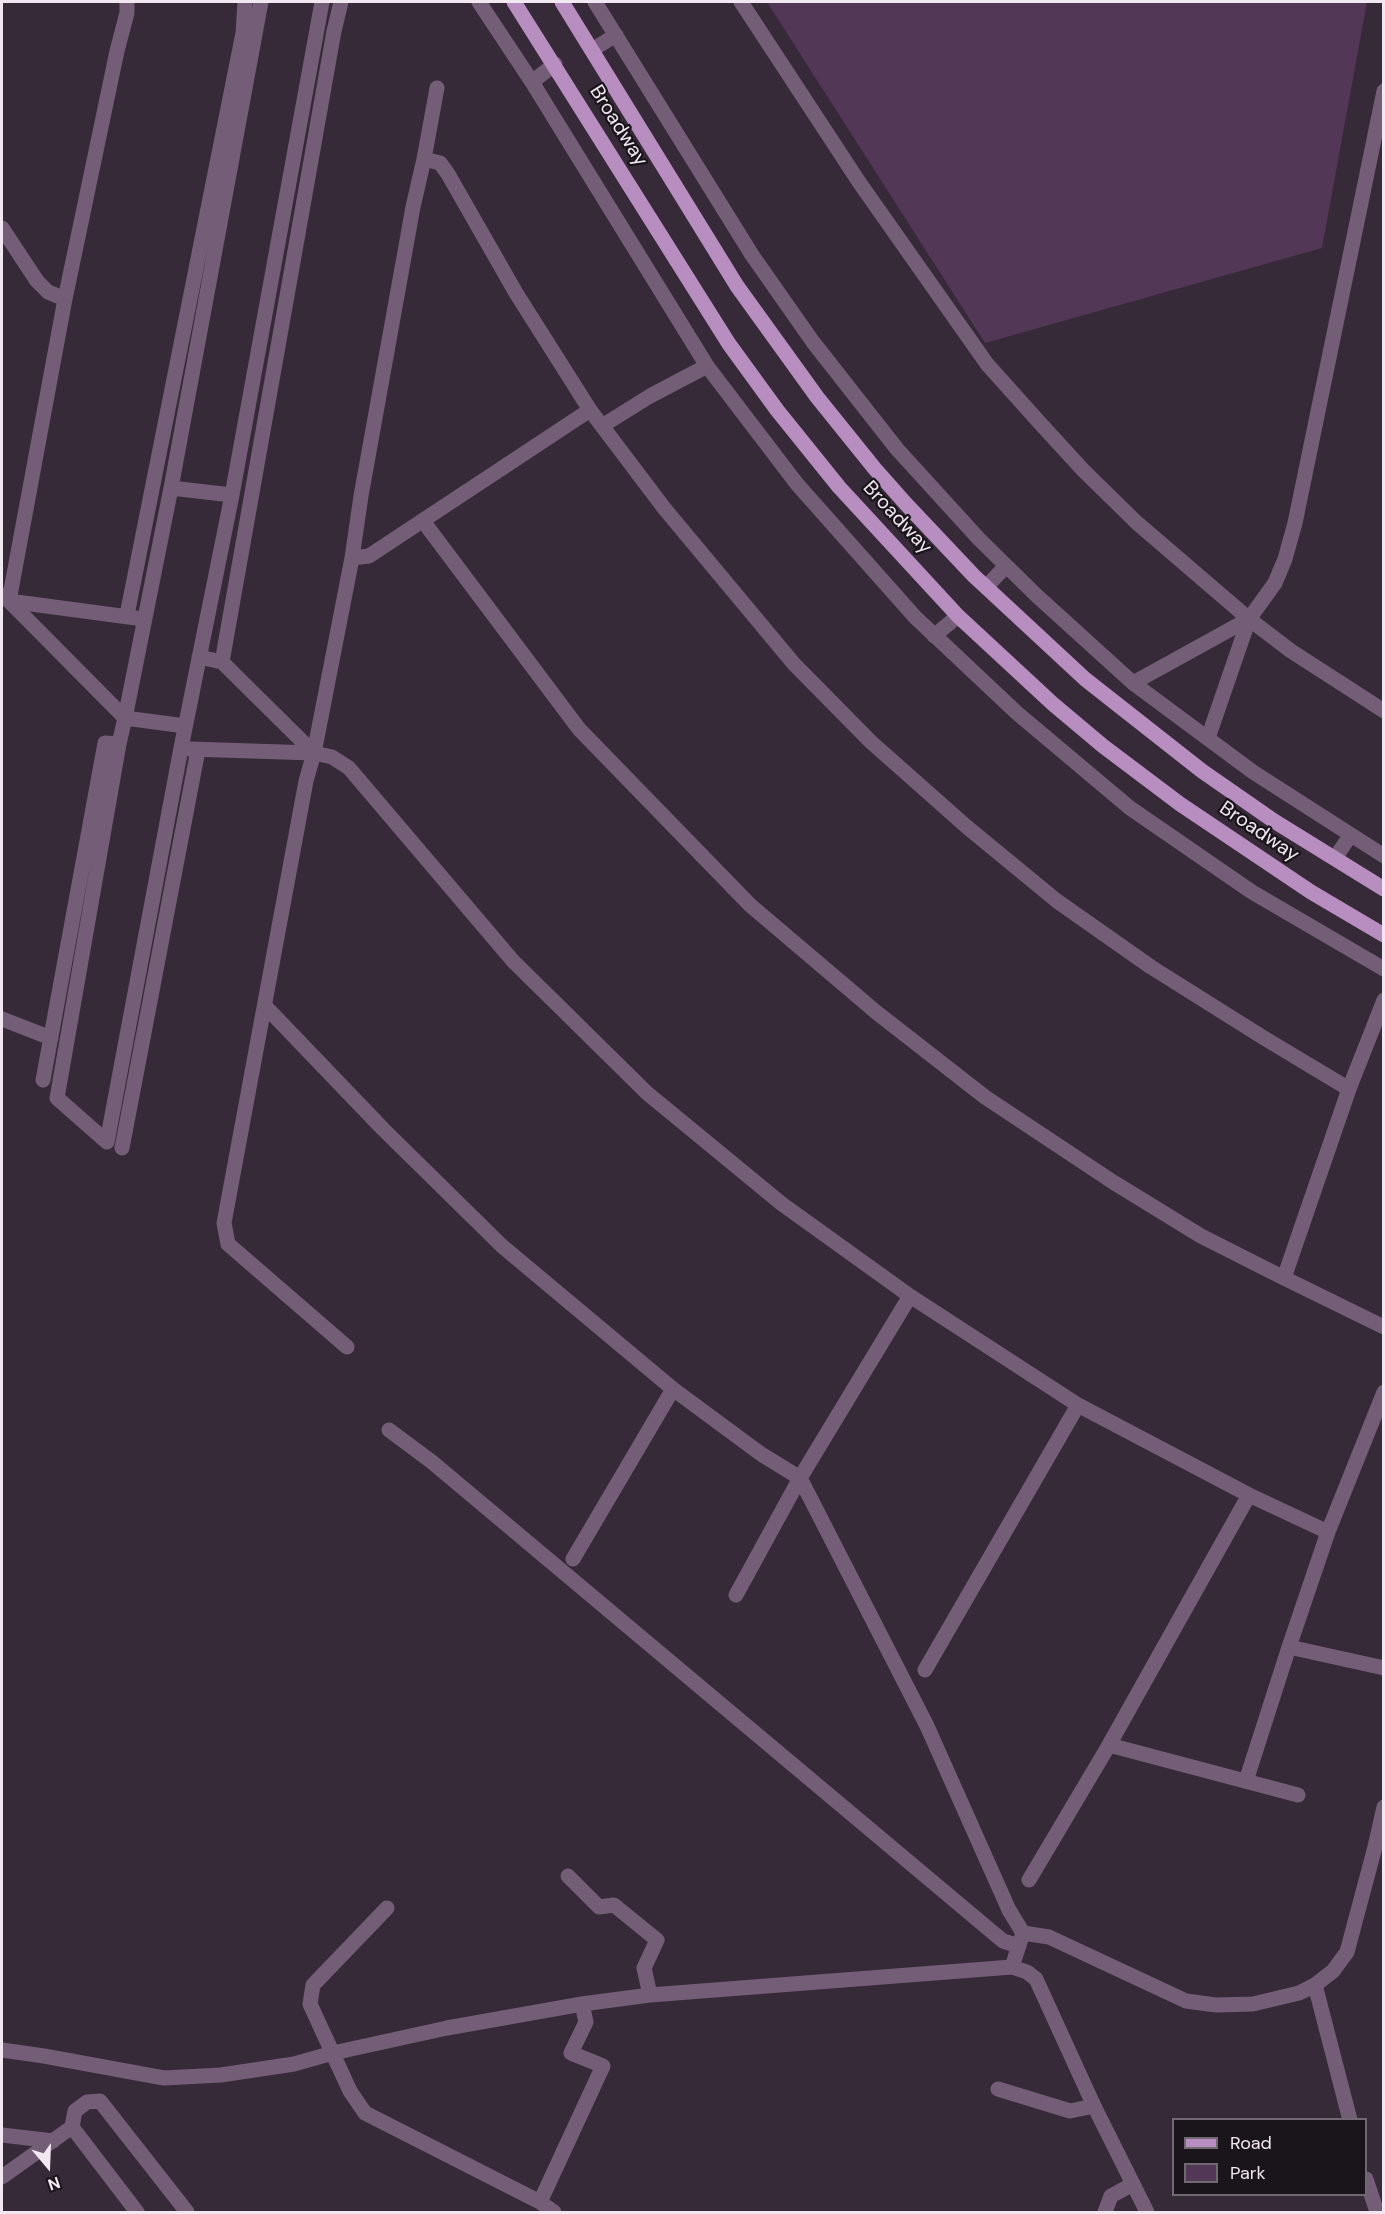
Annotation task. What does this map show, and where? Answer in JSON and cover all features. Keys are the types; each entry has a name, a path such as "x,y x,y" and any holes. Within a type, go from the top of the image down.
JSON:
{"main road":[{"name":"Broadway","path":"514,2 729,344 777,410 839,487 958,616 1053,704 1103,746 1180,804 1301,886 1383,935"},
{"name":"Broadway","path":"562,2 737,286 781,348 874,469 986,587 1085,679 1202,771 1274,821 1383,889"}],"street":[{"path":"5,598 65,299 127,13 127,2"},
{"path":"127,615 243,33 245,2"},
{"path":"261,2 171,489 120,744 57,1098 107,1142 231,495 322,2"},
{"path":"222,662 341,2"},
{"path":"479,2 532,82 706,366 797,484 850,546 934,636 1017,713 1130,808 1252,892 1383,969"},
{"path":"595,2 752,255 813,342 897,449 978,539 1134,683 1253,771 1383,856"},
{"path":"741,2 859,182 987,364 1083,470 1136,522 1249,619 1291,651 1383,711"},
{"path":"592,50 616,35"},
{"path":"532,82 555,64"},
{"path":"346,1347 228,1244 224,1223 306,781 314,753 352,558 413,207 437,88"},
{"path":"1208,738 1249,619 1275,583 1285,559 1295,523 1377,155 1383,91"},
{"path":"424,159 440,163 448,174 516,293 590,410 664,508 794,664 871,742 967,827 1057,901 1151,967 1349,1089"},
{"path":"2,228 37,281 48,292 65,299"},
{"path":"602,426 650,396 706,366"},
{"path":"352,558 369,556 590,410"},
{"path":"171,489 231,495"},
{"path":"423,521 579,729 750,905 876,1012 986,1097 1113,1182 1201,1236 1383,1327"},
{"path":"986,587 1006,566"},
{"path":"5,598 127,615 145,620"},
{"path":"5,598 125,718 185,726"},
{"path":"934,636 958,616"},
{"path":"1134,683 1249,619"},
{"path":"199,657 222,662 314,753"},
{"path":"43,1080 105,743 120,744"},
{"path":"181,748 314,753 332,757 349,768 513,961 647,1093 782,1204 910,1296 1078,1405 1249,1495 1328,1532"},
{"path":"122,1148 198,750"},
{"path":"1335,858 1350,836"},
{"path":"1284,1278 1349,1089 1383,1000"},
{"path":"266,1006 383,1129 502,1246 673,1389 761,1454 800,1478 927,1726 1009,1910 1021,1939 1012,1967"},
{"path":"2,1019 51,1038"},
{"path":"736,1595 800,1478 910,1296"},
{"path":"573,1559 673,1389"},
{"path":"1246,1781 1288,1647 1328,1532 1383,1392"},
{"path":"925,1671 1078,1405"},
{"path":"390,1430 432,1462 1003,1941 1049,1937 1186,2001 1216,2005 1253,2004 1299,1993 1315,1985 1333,1971 1347,1952 1375,1847 1383,1807"},
{"path":"1029,1880 1109,1745 1249,1495"},
{"path":"1288,1647 1383,1668"},
{"path":"1109,1745 1298,1795"},
{"path":"568,1876 599,1907 614,1905 657,1940 644,1968 651,1995"},
{"path":"387,1908 313,1984 310,2004 350,2091 365,2113 540,2202 555,2212"},
{"path":"2,2050 164,2079 221,2075 294,2064 447,2028 582,2004 651,1995 1012,1967 1027,1972 1036,1979 1094,2106 1147,2212"},
{"path":"1315,1985 1349,2118"},
{"path":"540,2202 603,2066 571,2054 586,2022 582,2004"},
{"path":"998,2089 1070,2111 1094,2106"},
{"path":"2,2177 72,2127 75,2111 87,2102 100,2101 187,2212"},
{"path":"72,2127 137,2212"},
{"path":"2,2135 53,2141"},
{"path":"1105,2212 1111,2196 1133,2184"},
{"path":"1367,2184 1377,2212"}],"green space":[{"path":"767,2 1367,2 1322,248 985,343"}]}
